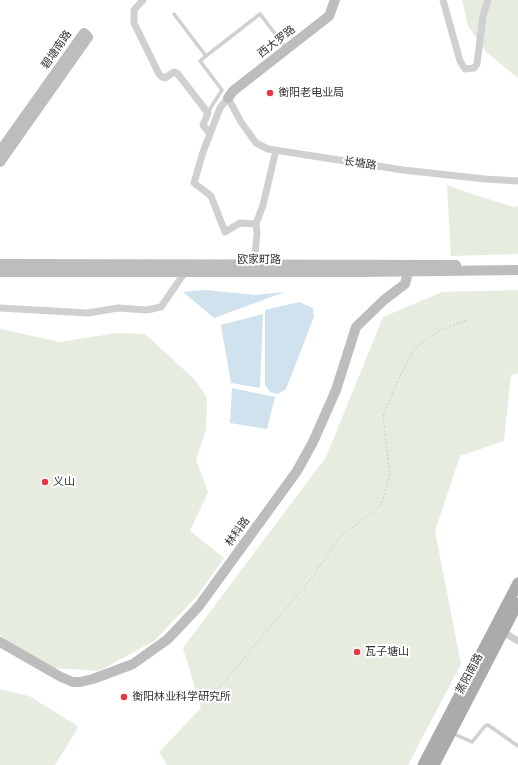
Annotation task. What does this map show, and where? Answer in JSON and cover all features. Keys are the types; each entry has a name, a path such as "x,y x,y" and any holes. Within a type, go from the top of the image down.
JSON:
{"main road":[{"name":"蒸阳南路","path":"423,765 518,583"},
{"name":"蒸阳南路","path":"434,765 518,603"}],"street":[{"path":"143,0 134,10 134,23 159,74 165,78 173,72 176,72 208,113 203,125 210,134"},
{"name":"西大罗路","path":"228,98 234,91 330,16 336,0"},
{"path":"444,0 460,60 465,69 474,68 477,64 483,16 488,0"},
{"name":"碧塘南路","path":"0,151 84,33 88,37 0,162"},
{"path":"228,98 220,108 202,152 194,183 211,196 225,232 240,223 256,224"},
{"name":"长塘路","path":"228,98 241,122 256,143 268,149 403,170 518,181"},
{"path":"254,264 257,234 256,224 263,205 276,150"},
{"name":"欧家町路","path":"0,264 518,265"},
{"name":"欧家町路","path":"0,272 408,272 518,270"},
{"path":"0,308 88,313 118,308 147,310 161,307 185,272"},
{"name":"林科路","path":"0,642 61,677 73,682 80,682 93,679 133,664 168,639 199,606 297,471 314,442 336,390 356,327 384,300 405,284 408,272"},
{"path":"503,632 518,641"}],"lane":[{"path":"174,14 206,56"},
{"path":"208,113 222,90 200,61 206,56 260,14 287,49"},
{"path":"451,732 472,742 485,726 488,725 518,746"}],"path":[{"path":"206,704 310,580 340,537 381,505 390,475 383,416 399,378 414,349 439,331 470,319"}],"shaded area":[{"path":"462,0 518,0 518,78 486,52 468,26"},
{"path":"447,185 514,207 518,206 518,254 451,256"},
{"path":"518,290 518,373 511,375 504,441 460,456 435,531 461,664 408,765 167,765 159,752 201,708 183,648 326,457 383,317 442,292"},
{"path":"0,329 60,342 117,333 145,334 193,378 207,397 206,430 196,459 208,492 190,531 224,558 197,596 154,641 99,671 54,668 0,636"},
{"path":"0,689 29,696 76,725 78,728 55,765 0,765"}],"water":[{"path":"205,290 255,295 285,292 214,318 183,292"},
{"path":"299,302 313,308 314,317 286,389 278,394 270,392 265,385 265,310"},
{"path":"263,314 260,388 231,383 221,325"},
{"path":"232,388 275,397 267,429 230,423"}],"place":[{"name":"衡阳老电业局","path":"270,93"},
{"name":"义山","path":"45,482"},
{"name":"瓦子塘山","path":"357,652"},
{"name":"衡阳林业科学研究所","path":"124,697"}]}
